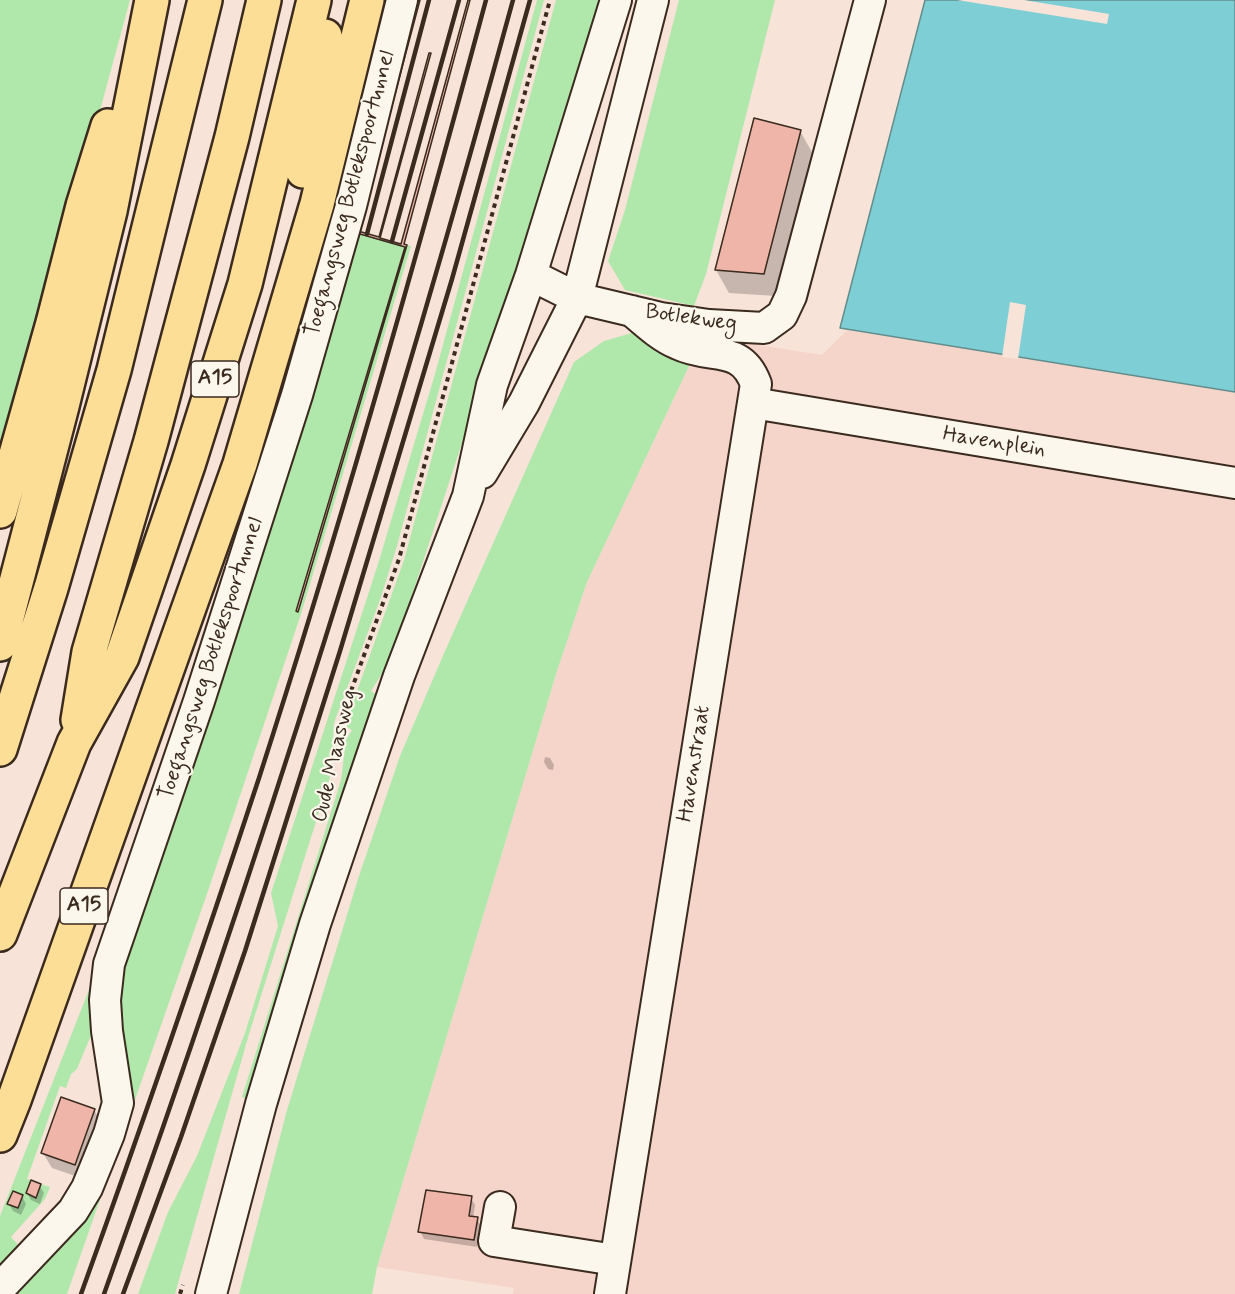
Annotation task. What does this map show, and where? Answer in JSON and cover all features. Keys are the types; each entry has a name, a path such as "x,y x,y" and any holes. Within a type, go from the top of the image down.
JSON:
{"highway":[{"path":"0,511 83,206 151,0"},
{"path":"0,644 110,212 151,0"},
{"path":"0,749 51,588 114,370 205,0"},
{"name":"A15","path":"74,743 89,652 151,441 232,137 264,0"},
{"name":"A15","path":"0,934 74,743 122,657 188,465 245,284 314,0"},
{"name":"A15","path":"166,677 267,320 309,151 330,0"},
{"name":"A15","path":"0,1135 166,677 240,464 317,204 367,0"}],"street":[{"name":"Toegangsweg Botlekspoortunnel","path":"0,1288 73,1211 87,1188 109,1134 118,1103 107,1031 105,1000 108,964 199,701 297,395 351,206 402,0"},
{"path":"531,274 616,0"},
{"path":"577,298 653,0"},
{"name":"Botlekweg","path":"531,274 577,298 661,318 709,325 764,328 782,315 791,296 870,0"},
{"name":"Oude Maasweg","path":"211,1294 261,1104 319,912 395,687 468,496 492,385 531,274"},
{"name":"Oude Maasweg","path":"468,496 524,403 577,298"},
{"name":"Havenstraat","path":"610,1294 756,384 751,369 741,360 693,350 677,344 632,311"},
{"name":"Havenplein","path":"753,403 1235,483"},
{"path":"500,1207 494,1241 615,1260"}],"path":[{"name":"Oude Maasweg","path":"338,767 339,734 343,713 399,560 550,0"},
{"path":"180,1294 183,1284"}],"shaded area":[{"path":"847,330 1235,391 1235,1294 513,1294 514,1288 377,1267 557,671 587,582 690,364 696,335 822,355"}],"green space":[{"path":"0,0 130,0 0,471"},
{"path":"537,0 544,0 397,546 380,600 334,723 331,774 249,1034 175,1294 138,1294 168,1212 197,1156 245,1033 278,926 271,893 378,564 435,374"},
{"path":"556,0 602,0 500,327 393,652 371,691 378,696 250,1100 242,1097 341,780 346,740 352,730 347,727 353,702 404,560"},
{"path":"679,0 775,0 706,274 694,306 625,290 608,261 625,210"},
{"path":"354,230 405,245 297,612 407,245 411,246 301,614 208,891 67,1294 8,1294 106,1167 111,999"},
{"path":"632,333 654,339 690,364 587,582 557,671 377,1267 372,1294 239,1294 287,1110 358,879 400,756 574,362 604,341"},
{"path":"96,972 92,1033 77,1069 71,1074 66,1088 60,1086 27,1179 31,1180 26,1193 36,1197 41,1184 50,1187 45,1199 11,1237 19,1246 0,1267 0,1216"}],"water":[{"path":"925,0 1235,0 1235,392 840,328"}],"pier":[{"path":"957,0 1024,0 1109,14 1107,24"},
{"path":"1010,302 1026,305 1018,359 1002,357"}],"building":[{"path":"418,0 420,0 358,231 379,237 429,53 431,53 380,238 401,244 468,0 470,0 404,244 407,245 298,612 296,611 405,247 353,232 386,124"},
{"path":"754,118 801,130 764,274 715,270"},
{"path":"61,1097 95,1109 75,1165 41,1153"},
{"path":"31,1180 41,1184 36,1198 26,1193"},
{"path":"426,1190 472,1196 469,1216 478,1217 474,1240 418,1232"},
{"path":"13,1191 23,1195 18,1208 7,1204"}],"railway":[{"path":"367,234 429,0"},
{"path":"392,241 459,0"},
{"path":"81,1294 194,972 290,681 433,196 486,0"},
{"path":"104,1294 216,974 321,651 420,327 513,0"},
{"path":"123,1294 181,1137 245,951 340,651 452,279 530,0"}]}
